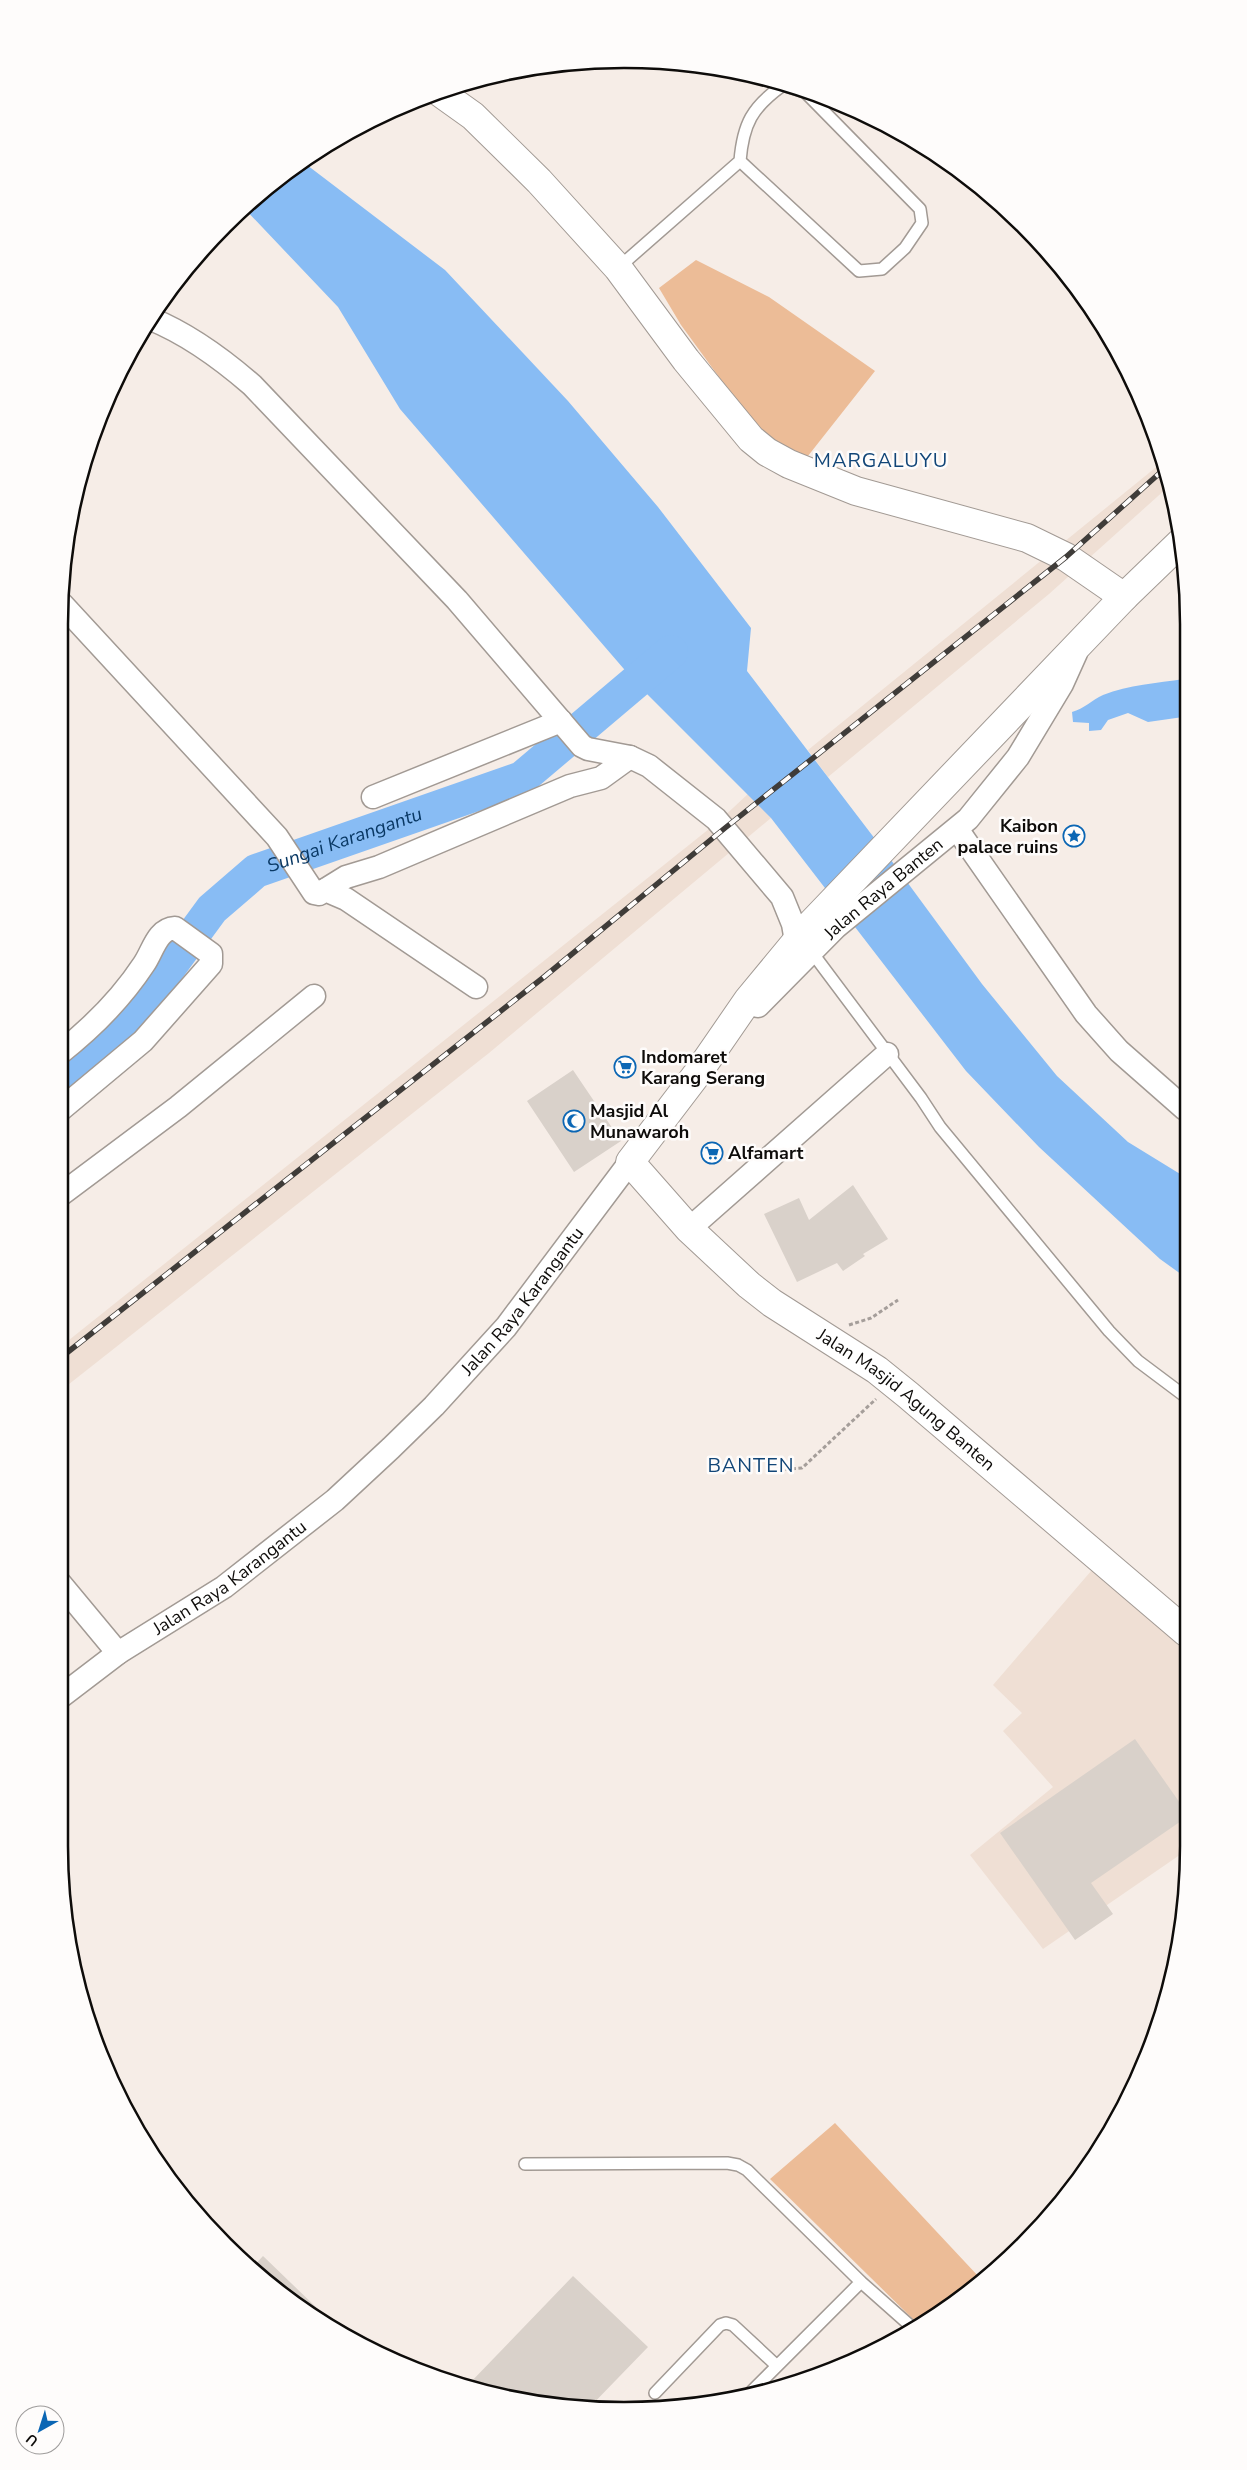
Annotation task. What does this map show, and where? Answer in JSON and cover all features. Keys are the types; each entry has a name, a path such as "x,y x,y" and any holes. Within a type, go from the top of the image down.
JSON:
{"main road":[{"path":"446,97 473,116 539,181 618,268 686,360 751,439 767,452 789,464 856,490 1027,538 1066,557 1124,597"},
{"name":"Jalan Raya Banten","path":"906,824 1082,640 1175,548"},
{"name":"Jalan Raya Karangantu","path":"630,1162 697,1074 748,1000 830,919 906,824"},
{"name":"Jalan Masjid Agung Banten","path":"630,1162 689,1228 749,1285 772,1303 822,1333 893,1383 1180,1627"}],"street":[{"path":"157,322 169,327 222,360 252,385 457,600 582,746 588,749 630,757 649,766 725,828 782,897 803,946"},
{"path":"68,611 277,837 315,894 346,877 379,867 570,786 601,778 630,757"},
{"name":"Jalan Raya Banten","path":"830,919 913,864 957,829 978,807 1018,757 1062,684 1082,640"},
{"path":"373,797 562,723"},
{"path":"957,829 1086,1014 1118,1051 1180,1105"},
{"path":"325,890 346,899 476,987"},
{"path":"68,1045 111,1007 145,962 164,931 175,928 213,956 211,964 143,1041 68,1104"},
{"path":"68,1189 178,1107 314,996"},
{"path":"689,1228 887,1054"},
{"name":"Jalan Raya Karangantu","path":"68,1691 118,1653 224,1587 335,1500 391,1448 434,1406 506,1327 630,1162"},
{"path":"68,1593 118,1653"}],"lane":[{"path":"618,268 658,236 740,161 747,121 768,95 777,89"},
{"path":"740,161 859,271 882,269 905,248 922,223 920,209 815,102"},
{"path":"803,946 887,1054 940,1127 1110,1331 1138,1361 1180,1392"},
{"path":"525,2164 727,2163 738,2165 747,2170 860,2282 908,2324"},
{"path":"757,2386 860,2282"},
{"path":"655,2394 720,2325 726,2323 733,2325 777,2366"}],"path":[{"path":"822,1333 871,1318 898,1300"},
{"path":"766,1471 802,1468 893,1383"}],"shaded area":[{"path":"696,260 769,297 875,371 804,461 765,440 681,325 659,288"},
{"path":"1157,467 1164,491 1049,594 828,777 808,750"},
{"path":"749,793 771,818 489,1053 68,1385 68,1341 719,821"},
{"path":"1110,1549 1180,1613 1180,1855 1043,1949 970,1855 1053,1787 1003,1731 1022,1713 993,1685"},
{"path":"835,2123 977,2275 914,2320 770,2179"}],"water":[{"path":"308,166 445,270 568,401 658,507 751,628 747,671 888,856 982,984 1057,1076 1128,1142 1180,1174 1180,1273 1160,1259 1039,1147 966,1071 771,818 636,683 400,409 338,307 249,213 285,182"},
{"path":"1180,680 1180,717 1148,722 1128,713 1108,720 1101,730 1089,731 1089,723 1073,722 1072,712 1103,695 1133,687"}],"building":[{"name":"Masjid Al Munawaroh","path":"573,1070 621,1141 574,1172 527,1101"},
{"path":"853,1185 888,1239 863,1254 865,1256 843,1271 837,1263 797,1282 764,1214 799,1198 809,1220"},
{"path":"1135,1739 1180,1803 1180,1822 1091,1883 1113,1914 1075,1940 1000,1833"},
{"path":"263,2256 320,2311 285,2288 256,2264"},
{"path":"573,2276 648,2347 595,2401 551,2398 515,2392 472,2381"}],"waterway":[{"name":"Sungai Karangantu","path":"68,1074 124,1029 212,909 256,871 522,778 671,652"}],"railway":[{"path":"68,1352 544,977 725,828 1066,557 1159,474"}],"place":[{"name":"Kaibon palace ruins","path":"1074,836"},
{"name":"Indomaret Karang Serang","path":"625,1067"},
{"name":"Masjid Al Munawaroh","path":"574,1121"},
{"name":"Alfamart","path":"712,1153"}],"district":[{"name":"MARGALUYU","path":"881,460"},
{"name":"BANTEN","path":"751,1465"}]}
